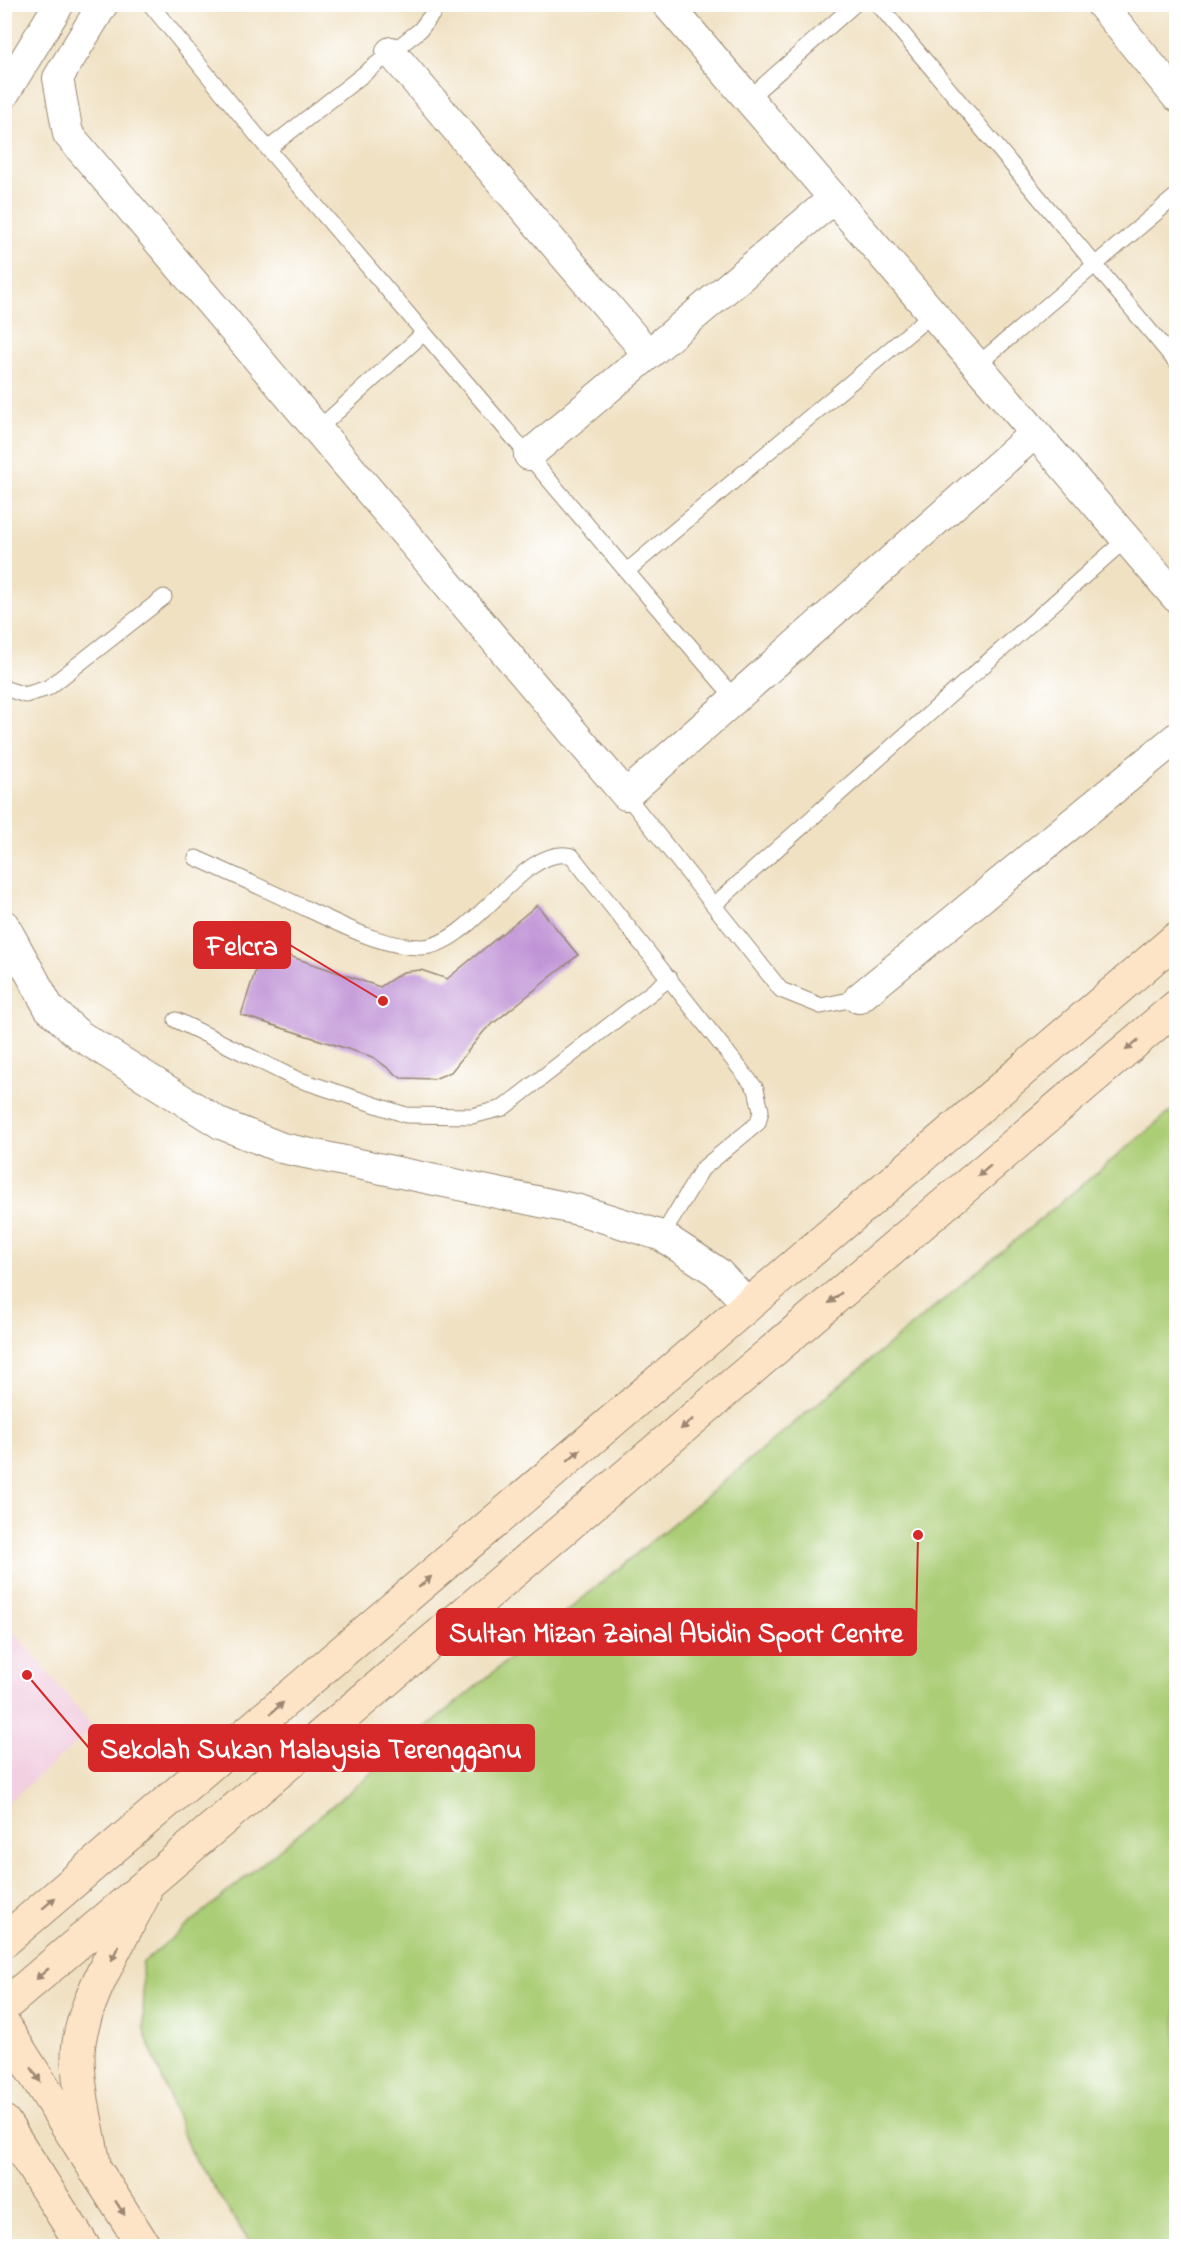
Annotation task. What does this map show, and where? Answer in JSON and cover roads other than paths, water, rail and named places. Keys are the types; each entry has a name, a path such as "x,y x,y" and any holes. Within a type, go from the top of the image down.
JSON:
{"main road":[{"path":"4,1941 1176,939"},
{"path":"4,2006 1176,1007"},
{"path":"95,2170 78,2055 81,2028 90,2000 150,1882"},
{"path":"4,2026 144,2247"},
{"path":"4,2122 83,2247"},
{"path":"4,2157 51,2195"}],"street":[{"path":"4,94 59,4"},
{"path":"103,4 58,78 68,134 626,795 1035,432"},
{"path":"667,4 1176,597"},
{"path":"1101,4 1176,96"},
{"path":"391,52 648,354"},
{"path":"529,455 834,198"},
{"path":"859,998 1176,738"},
{"path":"4,925 49,1008 79,1035 221,1124 282,1149 579,1210 662,1236 717,1272 749,1305"}],"lane":[{"path":"150,4 268,149 735,699"},
{"path":"268,149 420,30 440,4"},
{"path":"748,99 855,4"},
{"path":"878,4 1176,362"},
{"path":"977,365 1176,196"},
{"path":"627,571 933,313"},
{"path":"317,430 424,333"},
{"path":"714,905 1126,539"},
{"path":"4,688 25,695 48,688 164,597"},
{"path":"626,795 781,990 821,1006 859,998"},
{"path":"196,858 378,941 422,947 444,943 540,861 560,853 572,856 756,1089 761,1111 758,1123 702,1169 662,1236"},
{"path":"176,1020 294,1078 406,1115 472,1116 503,1108 670,978"}],"place":[{"name":"Felcra","path":"383,1001"},
{"name":"Sultan Mizan Zainal Abidin Sport Centre","path":"918,1535"},
{"name":"Sekolah Sukan Malaysia Terengganu","path":"27,1675"}]}
